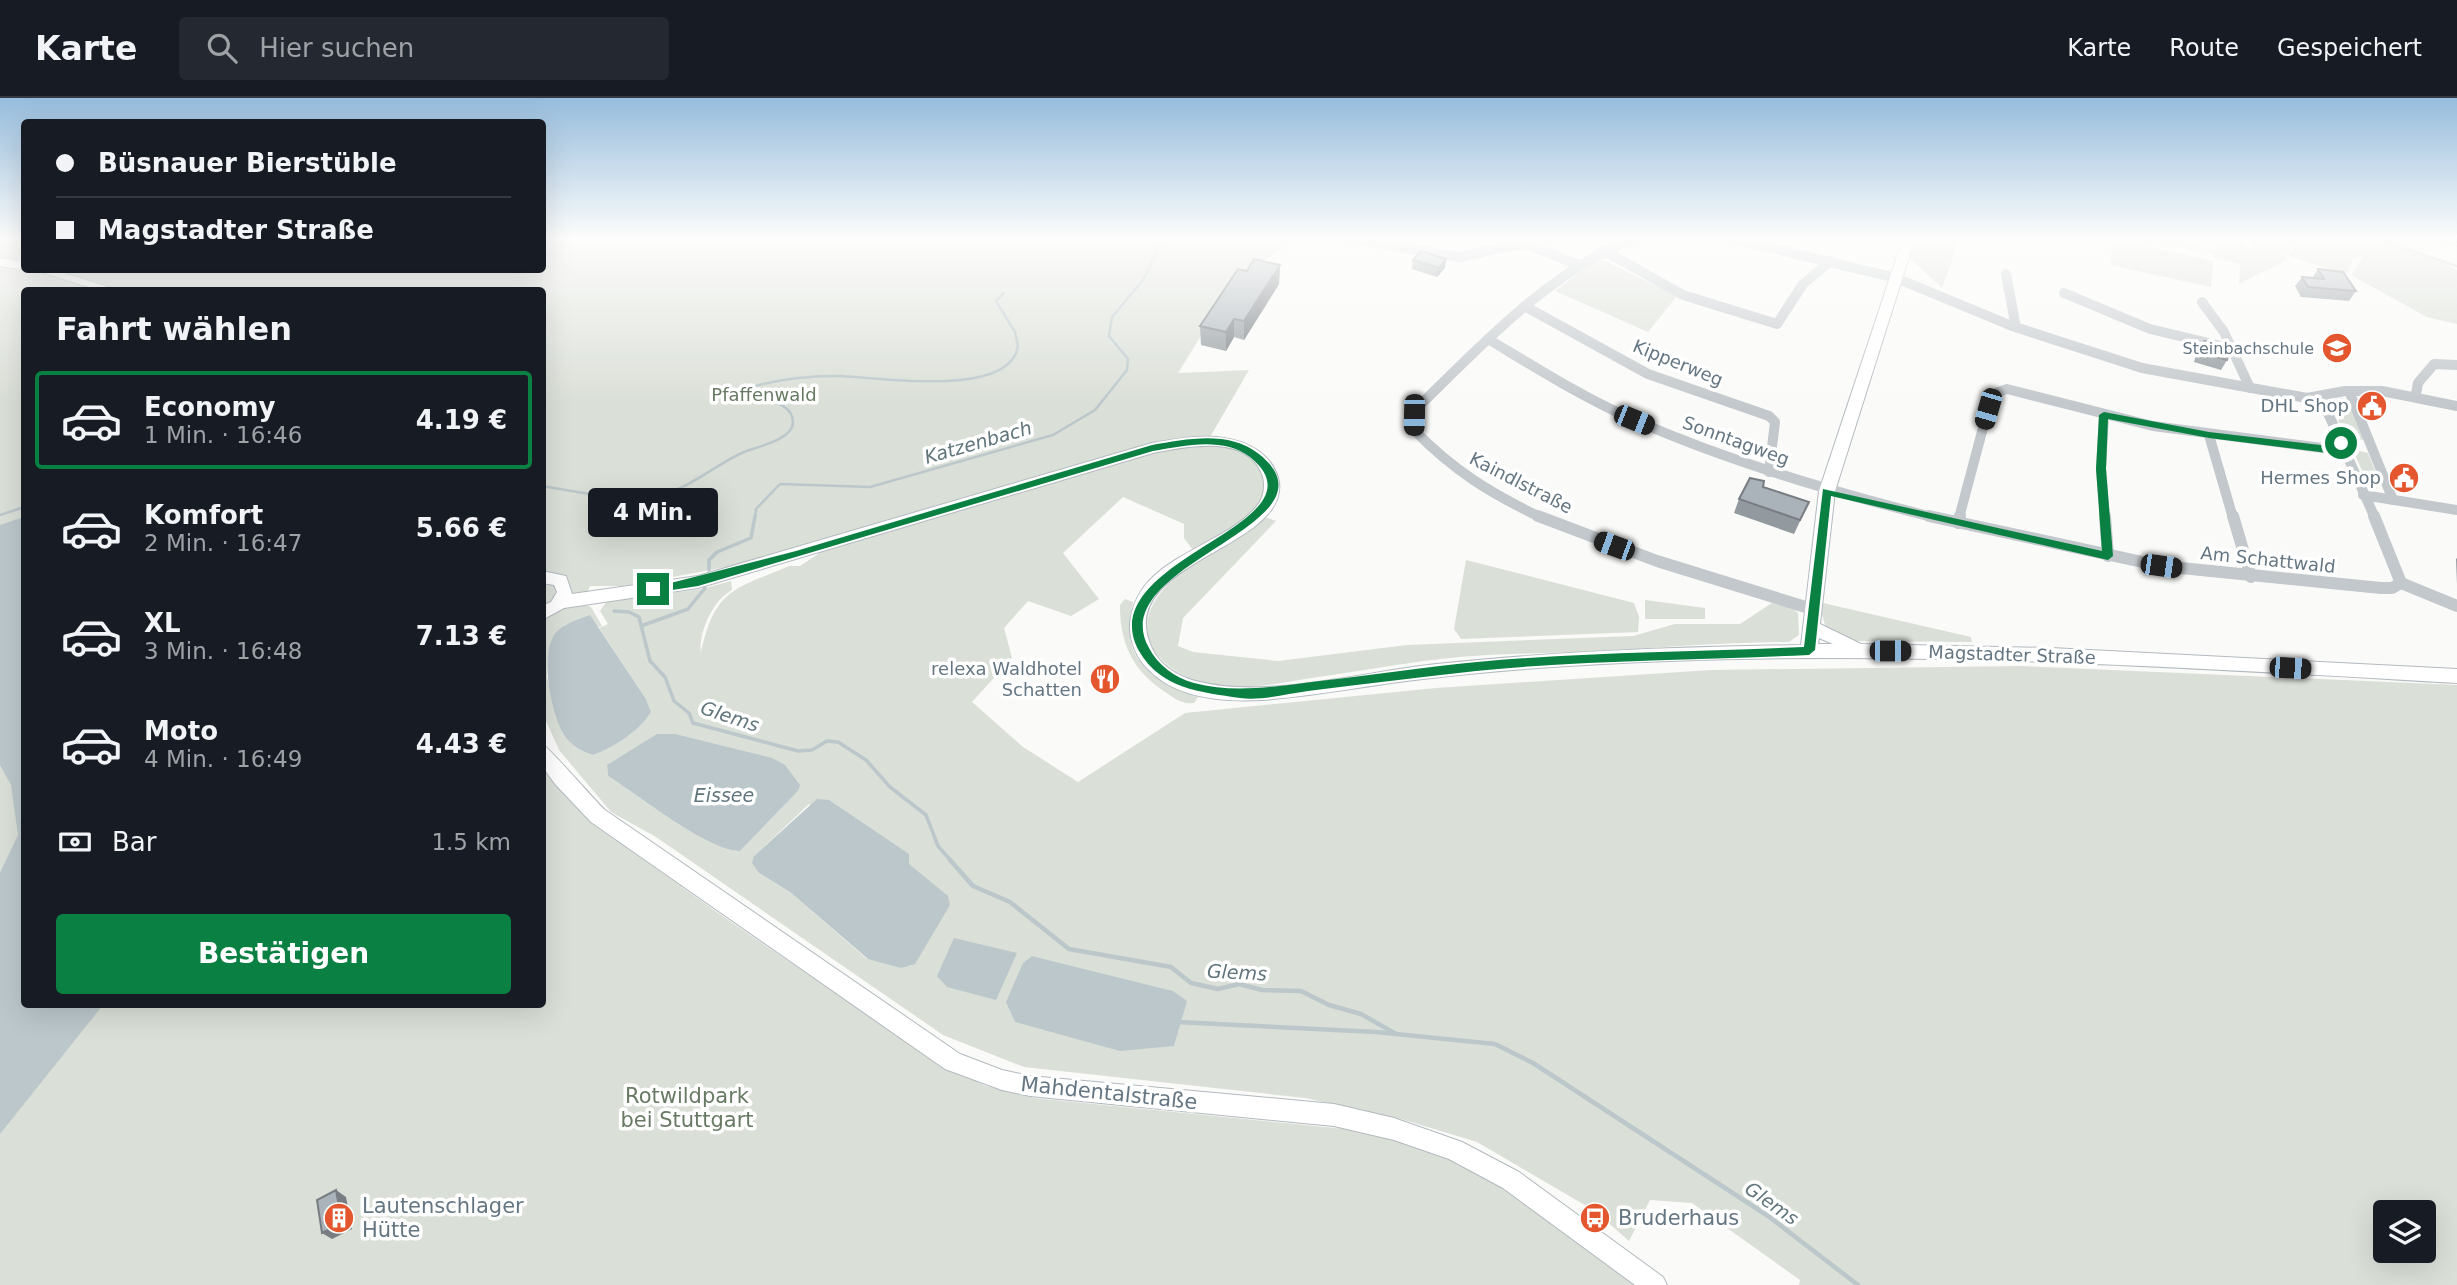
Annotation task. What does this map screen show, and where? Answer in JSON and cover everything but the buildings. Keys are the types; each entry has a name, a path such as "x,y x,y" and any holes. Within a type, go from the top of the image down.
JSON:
{"main road":[{"path":"1809,650 1827,491 1891,293"},
{"name":"Magstadter Straße","path":"563,595 600,595 698,582 1152,448 1210,441 1230,443 1255,455 1270,470 1273,489 1269,501 1255,518 1169,573 1143,604 1138,624 1144,651 1164,673 1191,687 1245,694 1479,667 1809,650 2031,654 2457,676"},
{"path":"546,577 555,578 563,595 546,611"},
{"path":"1811,617 1835,640 1867,651"},
{"name":"Mahdentalstraße","path":"546,757 562,779 597,816 953,1062 1002,1080 1030,1086 1334,1115 1394,1129 1454,1150 1511,1180 1655,1285"}],"street":[{"name":"Kaindlstraße","path":"1543,293 1488,339 1416,409 1414,430 1433,453 1486,488 1595,539 1811,617"},
{"path":"1680,293 1777,324 1797,293"},
{"path":"1933,293 2012,326 2142,368 2307,398 2349,391 2416,394 2457,406"},
{"path":"2010,293 2015,322 2012,326"},
{"path":"2065,293 2150,329 2234,349"},
{"path":"2202,302 2217,317 2250,388"},
{"name":"Kipperweg","path":"1526,307 1647,374 1769,416 1775,422 1769,472"},
{"name":"Sonntagweg","path":"1488,339 1584,396 1634,420 1769,472 1827,491"},
{"path":"2416,394 2418,383 2434,364 2457,365"},
{"path":"1958,523 1988,409 1998,392 2007,389 2104,415 2209,435 2344,451"},
{"path":"2349,391 2393,500"},
{"path":"2307,398 2328,413 2398,567 2401,583"},
{"path":"2104,415 2101,469 2108,556"},
{"path":"2209,435 2251,577"},
{"name":"Am Schattwald","path":"1827,491 2108,556 2251,577 2381,588 2392,588 2401,583 2457,606"},
{"path":"2363,495 2457,510"}],"green space":[{"name":"Rotwildpark bei Stuttgart","path":"0,293 21,293 21,1008 546,1008 546,773 586,816 636,855 948,1068 986,1086 1034,1098 1376,1132 1475,1169 1566,1230 1637,1285 0,1285"},
{"name":"Pfaffenwald","path":"546,293 1227,293 1178,373 1249,370 1210,437 1146,444 738,565 623,586 590,586 582,604 591,607 602,626 598,627 590,616 565,625 548,654 547,677 563,733 593,755 625,738 640,726 651,712 646,699 599,628 608,624 600,611 607,601 702,589 731,581 732,590 719,601 704,627 701,653 713,616 729,594 789,566 800,566 821,552 1155,452 1199,446 1232,449 1257,463 1264,476 1265,487 1262,499 1253,510 1229,530 1193,550 1184,538 1184,524 1123,497 1063,553 1099,599 1071,616 1028,601 1004,628 1012,658 972,702 1023,747 1078,782 1185,713 1436,688 1711,670 2020,666 2457,685 2457,1285 1799,1285 1800,1280 1692,1203 1650,1200 1629,1241 1595,1211 1477,1142 1401,1119 1305,1098 1024,1067 943,1035 656,837 611,812 559,750 546,721","holes":["633,751 798,791 740,851 710,842 673,821 608,776 607,765","809,804 909,854 909,864 867,959 790,892 759,873 754,856","1032,956 1172,991 1186,1001 1174,1046"]},
{"path":"1560,293 1672,293 1677,296 1648,332"},
{"path":"2384,293 2457,293 2457,324 2427,317"},
{"path":"2343,398 2348,401 2364,439 2357,442 2347,438 2330,404 2330,400"},
{"path":"2352,449 2368,453 2379,481 2377,489 2367,481"},
{"path":"1265,517 1276,521 1183,618 1178,646 1193,652 1278,661 1407,645 1633,636 1675,624 1740,624 1772,603 1792,608 1798,613 1799,635 1789,642 1460,657 1246,687 1210,685 1175,671 1157,654 1147,632 1154,603 1180,574"},
{"path":"1466,560 1634,603 1639,617 1638,632 1461,639 1454,629"},
{"path":"1125,599 1133,602 1130,640 1142,664 1166,681 1198,697 1194,703 1182,702 1172,697 1154,684 1136,665 1122,632 1120,605"},
{"path":"1645,600 1705,608 1705,619 1645,619"},
{"path":"1823,603 1971,637 1972,642 1849,641 1826,629 1822,614"}],"water":[{"path":"21,518 21,1008 101,1008 0,1134 0,873 18,835 11,785 0,765 0,525"},
{"path":"590,615 646,699 651,712 640,726 625,738 593,755 576,747 563,733 551,699 548,672 549,647 553,637 570,623"},
{"name":"Eissee","path":"657,734 675,734 772,758 785,765 800,785 798,791 740,851 727,849 673,821 608,776 607,765"},
{"path":"817,799 829,800 909,854 909,864 948,896 950,905 915,964 901,968 868,959 790,892 759,873 752,863 754,856"},
{"path":"954,938 1017,953 996,1000 947,987 937,976"},
{"path":"1032,956 1173,991 1187,1001 1174,1046 1120,1051 1015,1022 1006,1002 1023,963"}],"waterway":[{"path":"750,393 755,386 815,377 938,381 967,379 991,373 1009,363 1018,346 1015,332 996,301 1004,293"},
{"name":"Katzenbach","path":"755,518 756,509 780,484 870,487 1053,435 1095,410 1127,370 1128,359 1109,336 1112,317 1132,293"},
{"path":"750,393 790,390 816,396"},
{"path":"613,496 673,491 734,457 787,434 793,423 789,410 784,406 751,397 750,393"},
{"path":"546,487 601,496"},
{"path":"0,515 21,508"},
{"name":"Katzenbach","path":"709,570 709,560 717,552 751,538 755,516"},
{"name":"Katzenbach","path":"641,626 688,609 705,588"},
{"name":"Glems","path":"614,611 629,612 639,617 641,626"},
{"name":"Glems","path":"641,626 650,661 665,677 674,701 689,713 693,723 798,751 812,750 827,741 838,742 866,760 890,787 926,815 938,846 952,862"},
{"name":"Glems","path":"950,860 973,886 1010,902 1069,949 1171,967 1191,983 1218,989 1239,984 1262,990 1301,991 1329,1005 1361,1014 1396,1034"},
{"name":"Glems","path":"1178,1022 1376,1032 1495,1044 1533,1063 1768,1216 1858,1285"}],"place":[{"name":"Steinbachschule","path":"2337,348"},
{"name":"DHL Shop","path":"2372,406"},
{"name":"Hermes Shop","path":"2404,478"},
{"name":"relexa Waldhotel Schatten","path":"1105,679"},
{"name":"Lautenschlager Hütte","path":"339,1218"},
{"name":"Bruderhaus","path":"1595,1218"}],"route":[{"path":"653,589 698,582 797,555 1152,448 1201,441 1221,442 1247,450 1266,465 1273,478 1269,501 1255,518 1161,580 1149,593 1138,617 1140,642 1150,660 1164,673 1191,687 1226,694 1245,694 1437,670 1809,650 1827,491 2108,556 2101,469 2104,415 2209,435 2344,451 2341,443"}]}
